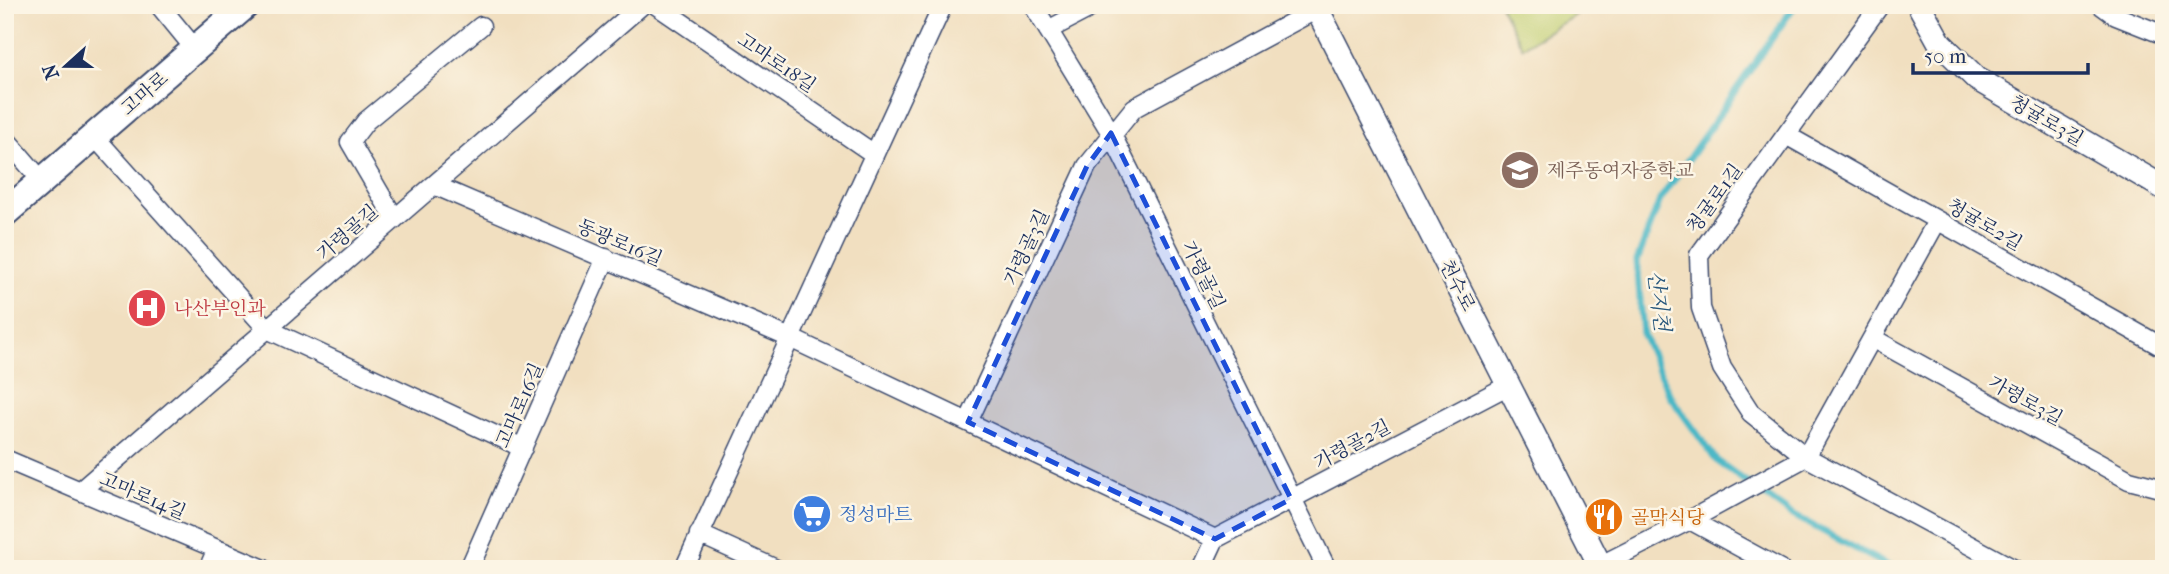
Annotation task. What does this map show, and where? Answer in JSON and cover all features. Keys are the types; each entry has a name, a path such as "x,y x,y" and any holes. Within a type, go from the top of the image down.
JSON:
{"main road":[{"name":"고마로","path":"5,213 246,5"}],"street":[{"path":"159,5 195,49"},
{"name":"가령골길","path":"80,491 642,5"},
{"name":"고마로18길","path":"656,5 874,154"},
{"path":"684,569 943,5"},
{"name":"가령골길","path":"1033,5 1111,133 1327,569"},
{"path":"1048,30 1096,5"},
{"name":"청귤로1길","path":"1880,5 1699,255 1701,308 1722,368 1751,413 1806,457 2014,569"},
{"name":"청귤로3길","path":"1919,5 1940,43 1977,79 2164,188"},
{"path":"2101,5 2116,16 2164,35"},
{"name":"가령골3길","path":"968,422 1087,166 1111,133 1134,108 1316,7"},
{"name":"천수로","path":"1316,7 1602,567 1806,457"},
{"path":"394,219 350,142 366,121 481,26"},
{"name":"청귤로2길","path":"1786,135 2164,348"},
{"path":"94,136 267,329 523,448"},
{"path":"5,138 42,181"},
{"name":"동광로16길","path":"434,185 790,338"},
{"path":"1806,457 1937,221"},
{"name":"고마로16길","path":"469,569 607,258"},
{"path":"790,338 1215,539 1201,569"},
{"name":"가령로3길","path":"1872,338 2129,480 2164,489"},
{"name":"가령골2길","path":"1215,539 1509,385"},
{"name":"고마로14길","path":"5,459 264,569"},
{"path":"1690,520 1780,569"},
{"path":"699,534 776,569"},
{"path":"208,569 217,549"}],"highlighted area":[{"path":"1111,133 1291,499 1215,539 968,422 1087,166"}],"green space":[{"path":"1500,5 1592,5 1522,47"}],"waterway":[{"name":"산지천","path":"1795,5 1660,200 1637,261 1643,335 1670,396 1716,460 1789,513 1894,569"}],"place":[{"name":"제주동여자중학교","path":"1520,170"},
{"name":"나산부인과","path":"147,308"},
{"name":"정성마트","path":"812,514"},
{"name":"골막식당","path":"1604,517"}]}
